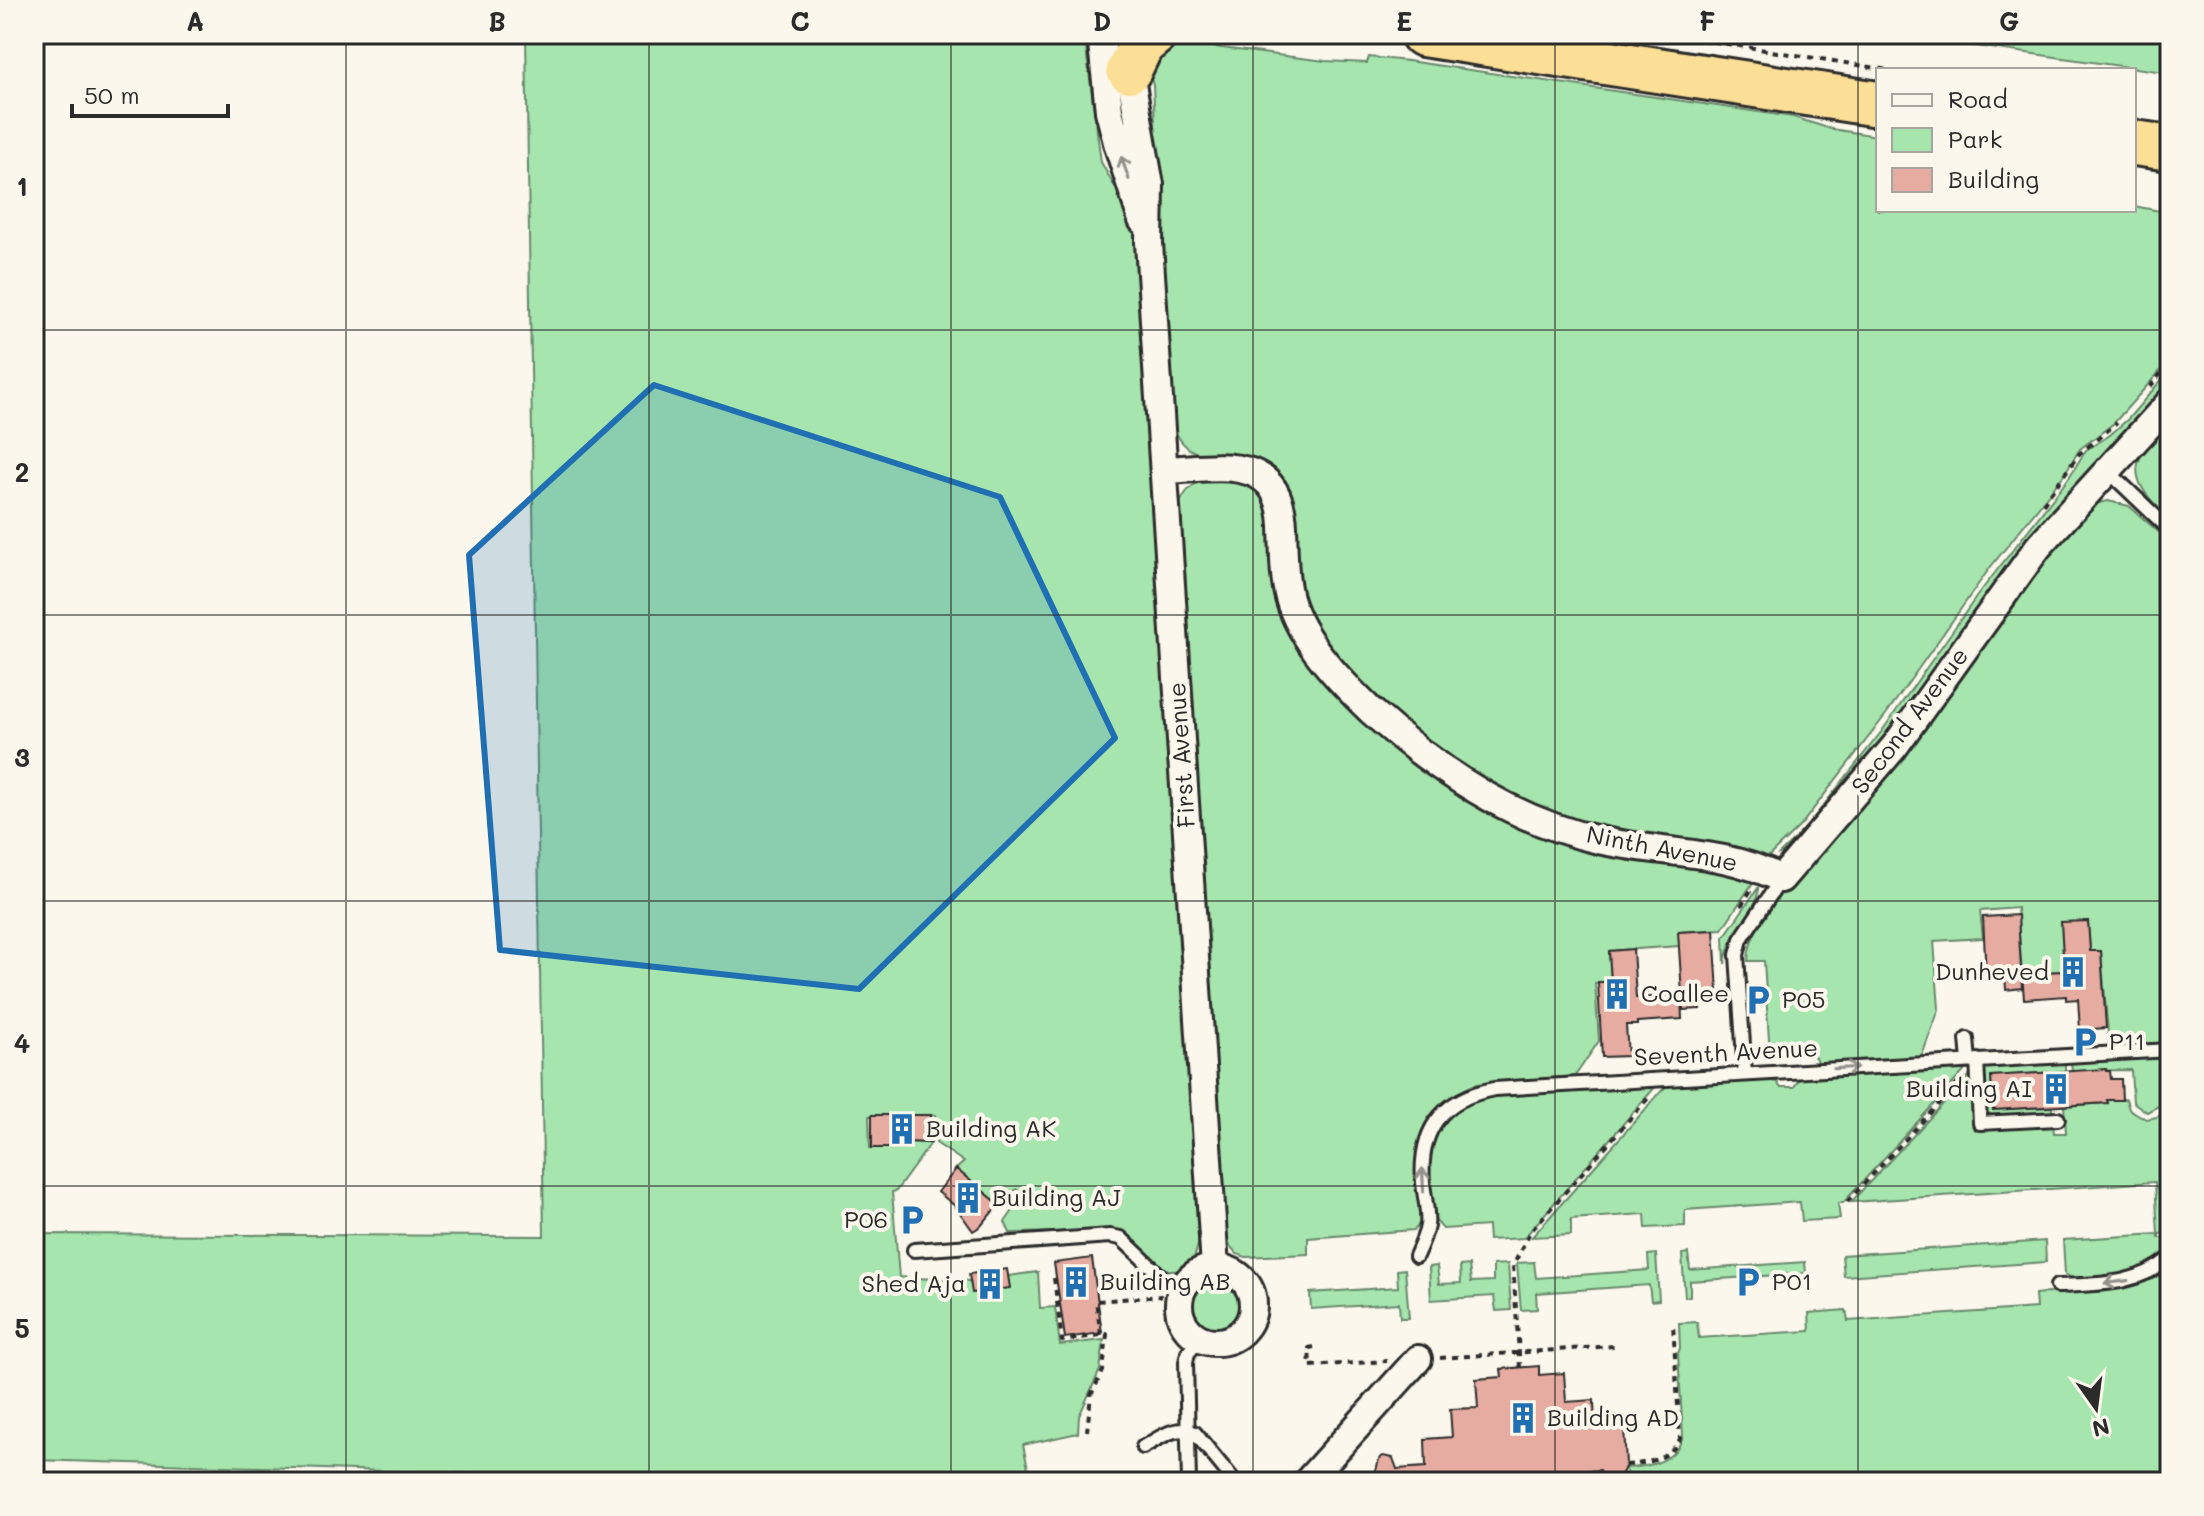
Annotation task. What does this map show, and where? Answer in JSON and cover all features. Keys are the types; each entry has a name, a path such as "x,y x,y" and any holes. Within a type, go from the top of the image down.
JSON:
{"highway":[{"path":"1127,52 1154,34"},
{"path":"1423,34 1876,104"},
{"path":"2136,143 2170,148"}],"street":[{"name":"First Avenue","path":"1101,34 1109,111 1149,243"},
{"name":"First Avenue","path":"1127,52 1150,185 1149,243 1215,1268"},
{"name":"Second Avenue","path":"1781,879 1895,746 2022,569 2064,516 2170,402"},
{"name":"Ninth Avenue","path":"1164,470 1228,467 1249,469 1267,479 1278,494 1283,515 1285,578 1300,625 1369,709 1420,752 1478,792 1550,825 1598,840 1726,859 1764,870 1781,879"},
{"path":"1215,1268 1233,1273 1247,1285 1252,1296 1252,1313 1245,1329 1231,1339 1216,1343 1200,1339 1187,1329 1182,1320 1179,1310 1182,1292 1196,1274 1215,1268"},
{"path":"1307,1482 1418,1359"}],"lane":[{"path":"2107,470 2170,530"},
{"name":"Second Avenue","path":"1745,1074 1737,955 1741,939 1781,879"},
{"path":"1967,1039 1973,1061 1980,1123 2058,1119"},
{"name":"Seventh Avenue","path":"1416,1256 1427,1225 1422,1171 1426,1139 1434,1124 1457,1100 1474,1092 2170,1050"},
{"path":"914,1250 1110,1236 1121,1238 1182,1292"},
{"path":"2057,1286 2121,1282 2147,1274 2170,1258"},
{"path":"1189,1482 1186,1362 1188,1353 1200,1339"},
{"path":"1143,1447 1176,1430 1186,1429 1195,1433 1235,1482"}],"path":[{"path":"1666,34 1877,68"},
{"path":"1847,1202 1969,1071 1973,1061"},
{"path":"1520,1368 1513,1266 1530,1232 1667,1079"},
{"path":"1054,1278 1062,1341 1107,1334 1103,1371 1088,1406 1087,1431"},
{"path":"1101,1335 1096,1301 1182,1292"},
{"path":"1626,1465 1664,1457 1680,1439 1673,1324"},
{"path":"1314,1347 1309,1348 1310,1366 1614,1346 1614,1343"}],"highlighted area":[{"path":"654,385 1000,497 1115,738 859,989 500,950 469,555"}],"green space":[{"path":"526,34 1084,34 1101,162 1113,184 1128,201 1134,222 1199,1239 1192,1261 1177,1271 1168,1270 1118,1231 1010,1233 1005,1222 1024,1195 1016,1189 1003,1204 999,1204 956,1169 964,1162 936,1143 935,1115 869,1116 870,1148 906,1148 906,1142 931,1143 896,1191 892,1192 899,1277 970,1281 973,1293 1009,1288 1008,1276 1038,1272 1040,1308 1055,1307 1060,1345 1104,1340 1100,1370 1079,1416 1078,1433 1023,1445 1031,1482 548,1482 547,1476 34,1460 34,1234 544,1236"},
{"path":"1888,34 2170,34 2170,71"},
{"path":"1181,37 1198,45 1325,61 1367,63 1369,57 1408,61 1793,117 1831,129 1876,136 1876,212 2136,212 2136,206 2170,213 2170,360 2114,423 2080,449 2063,476 1989,569 1887,713 1801,825 1769,856 1643,838 1555,816 1527,805 1474,776 1408,727 1356,680 1323,642 1298,592 1294,567 1294,506 1286,484 1272,467 1257,459 1193,451 1181,440 1171,420 1153,85 1148,70 1172,38"},
{"path":"2170,370 2170,386 2160,399 1794,851 1779,854 1805,829 1882,731 1977,596 2068,479 2086,450 2128,419"},
{"path":"2170,413 2170,520 2144,490 2137,467 2147,444"},
{"path":"1214,477 1247,483 1265,498 1270,506 1282,600 1443,779 1754,881 1722,929 1679,932 1679,946 1609,951 1611,982 1595,983 1599,1041 1575,1076 1476,1084 1442,1104 1425,1130 1420,1146 1420,1217 1414,1230 1308,1238 1308,1254 1246,1257 1237,1254 1224,1239 1177,510 1190,488"},
{"path":"2108,501 2129,506 2170,542 2170,1043 2109,1045 2101,951 2090,951 2088,921 2062,923 2064,971 2022,973 2017,908 1980,911 1983,938 1934,941 1939,1009 1921,1058 1819,1064 1807,1045 1774,1048 1770,1056 1764,961 1748,961 1750,945 1760,923 2027,575 2094,504"},
{"path":"1758,888 1754,906 1731,943 1725,964 1724,937"},
{"path":"2170,1055 2170,1100 2147,1112 2133,1102 2131,1070 2072,1071 2071,1062"},
{"path":"2065,1062 2065,1071 1991,1077 1993,1110 2052,1107 2052,1114 1994,1116 1984,1111 1982,1067"},
{"path":"1967,1068 1843,1203 1838,1203 1840,1219 1802,1221 1800,1202 1685,1210 1685,1226 1646,1228 1645,1214 1571,1219 1571,1235 1532,1237 1666,1086 1767,1080 1777,1082 1780,1087 1794,1087 1804,1077"},
{"path":"1971,1074 1975,1129 2053,1125 2054,1133 2066,1133 2064,1106 2107,1103 2107,1100 2126,1099 2129,1109 2146,1119 2170,1109 2170,1233 2159,1234 2159,1238 2170,1238 2170,1250 2147,1266 2124,1274 2072,1278 2065,1274 2063,1240 2158,1234 2155,1182 1851,1202"},
{"path":"1656,1086 1524,1238 1489,1240 1488,1226 1443,1229 1435,1220 1428,1165 1430,1153 1441,1125 1462,1105 1490,1095"},
{"path":"2045,1241 2046,1262 1844,1276 1842,1255"},
{"path":"1688,1253 1690,1270 1805,1262 1806,1273 1690,1281 1690,1296 1685,1297 1682,1254"},
{"path":"1656,1254 1659,1300 1651,1301 1649,1285 1536,1293 1537,1309 1521,1310 1517,1263 1534,1262 1536,1278 1649,1270 1648,1255"},
{"path":"1508,1264 1511,1310 1496,1311 1494,1296 1431,1300 1429,1267 1437,1266 1439,1284 1461,1283 1460,1266 1469,1265 1471,1282 1493,1281 1493,1265"},
{"path":"2170,1265 2170,1482 1627,1482 1626,1468 1644,1466 1668,1457 1683,1436 1679,1323 1697,1322 1699,1338 1810,1331 1809,1313 1846,1310 1848,1321 2036,1308 2035,1294 2123,1287 2155,1275"},
{"path":"1405,1269 1409,1318 1400,1318 1399,1303 1311,1309 1310,1293 1398,1287 1397,1270"},
{"path":"1215,1279 1234,1287 1242,1306 1234,1325 1215,1333 1196,1325 1188,1306 1196,1287"}],"building":[{"path":"2018,915 2022,988 2006,990 2005,974 1986,976 1983,917"},
{"name":"Dunheved","path":"2088,921 2090,951 2101,951 2106,1028 2080,1030 2078,999 2066,1000 2066,996 2024,999 2022,973 2064,971 2061,922"},
{"path":"1714,930 1718,992 1699,993 1700,1009 1683,1010 1678,932"},
{"name":"Coallee","path":"1633,949 1636,998 1681,995 1682,1019 1626,1025 1628,1056 1602,1057 1598,982 1611,982 1609,951"},
{"name":"Building AI","path":"2110,1071 2111,1079 2121,1079 2122,1100 1993,1110 1991,1076"},
{"name":"Building AK","path":"872,1115 931,1115 931,1143 906,1142 906,1148 872,1148"},
{"name":"Building AJ","path":"956,1169 999,1204 973,1231 955,1206 938,1192"},
{"name":"Building AB","path":"1092,1258 1102,1333 1065,1338 1054,1263"},
{"name":"Shed Aja","path":"1007,1269 1010,1288 972,1293 969,1274"},
{"name":"Building AD","path":"1539,1366 1539,1375 1564,1373 1566,1402 1594,1400 1595,1428 1624,1426 1626,1465 1618,1482 1604,1482 1600,1470 1545,1474 1545,1481 1373,1482 1379,1459 1383,1456 1393,1458 1397,1469 1426,1467 1425,1439 1452,1437 1450,1409 1478,1408 1476,1379 1502,1377 1501,1369"}],"place":[{"name":"Dunheved","path":"2073,972"},
{"name":"Coallee","path":"1617,994"},
{"name":"P05","path":"1758,1000"},
{"name":"P11","path":"2085,1042"},
{"name":"Building AI","path":"2056,1089"},
{"name":"Building AK","path":"902,1129"},
{"name":"Building AJ","path":"968,1198"},
{"name":"P06","path":"912,1220"},
{"name":"Building AB","path":"1076,1282"},
{"name":"P01","path":"1748,1282"},
{"name":"Shed Aja","path":"990,1284"},
{"name":"Building AD","path":"1523,1418"}]}
